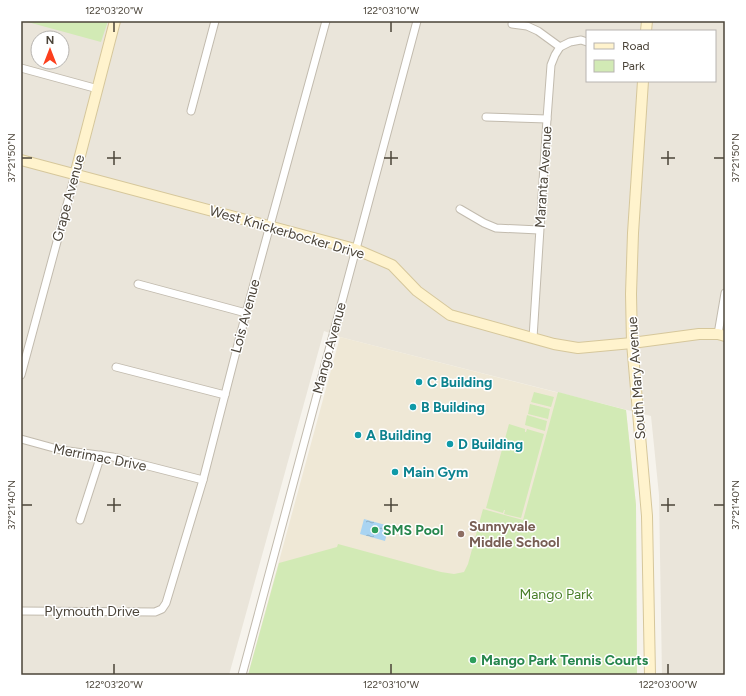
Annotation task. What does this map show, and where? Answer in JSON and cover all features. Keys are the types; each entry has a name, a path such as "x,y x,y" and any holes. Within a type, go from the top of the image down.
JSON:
{"street":[{"name":"Grape Avenue","path":"21,375 115,21"},
{"path":"191,111 215,21"},
{"name":"Lois Avenue","path":"162,609 166,603 203,480 246,313 326,21"},
{"name":"Mango Avenue","path":"242,675 416,21"},
{"path":"512,24 527,26 538,31 560,47 570,42 581,40 586,42"},
{"name":"Maranta Avenue","path":"533,338 551,65 560,47"},
{"path":"21,68 98,89"},
{"name":"South Mary Avenue","path":"643,82 633,233 631,294 632,343 646,516 650,675"},
{"path":"486,117 547,119"},
{"name":"West Knickerbocker Drive","path":"21,160 355,249 392,265 417,291 450,314 554,344 578,348 632,343 699,334 721,335"},
{"path":"460,209 496,228 539,230"},
{"path":"138,284 246,313"},
{"path":"721,335 725,292"},
{"path":"116,367 225,395"},
{"name":"Merrimac Drive","path":"21,439 61,450 113,457 203,480"},
{"path":"80,520 100,455"},
{"name":"Plymouth Drive","path":"21,611 155,612 162,609"}],"shaded area":[{"path":"21,21 725,21 725,675 662,675 659,495 651,416 340,337 324,331 229,675 21,675"},
{"name":"Sunnyvale Middle School","path":"340,337 626,410 636,505 637,675 248,675"}],"green space":[{"path":"24,21 108,21 101,42 70,34 70,30 57,30"},
{"path":"534,392 554,397 551,407 531,402"},
{"name":"Mango Park","path":"558,392 626,410 636,505 637,675 248,675 279,563 337,547 338,544 441,572 454,574 464,572 468,564 483,509 523,520"},
{"path":"530,404 550,409 548,419 528,414"},
{"path":"527,415 547,421 545,431 525,425"},
{"path":"509,424 525,429 525,432 527,429 544,434 521,518 504,514 505,510 503,513 486,508"}],"water":[{"name":"SMS Pool","path":"364,519 389,526 385,541 360,534"}],"place":[{"name":"C Building","path":"419,382"},
{"name":"B Building","path":"413,407"},
{"name":"A Building","path":"358,435"},
{"name":"D Building","path":"450,444"},
{"name":"Main Gym","path":"395,472"},
{"name":"SMS Pool","path":"375,530"},
{"name":"Sunnyvale Middle School","path":"461,534"},
{"name":"Mango Park Tennis Courts","path":"473,660"}]}
